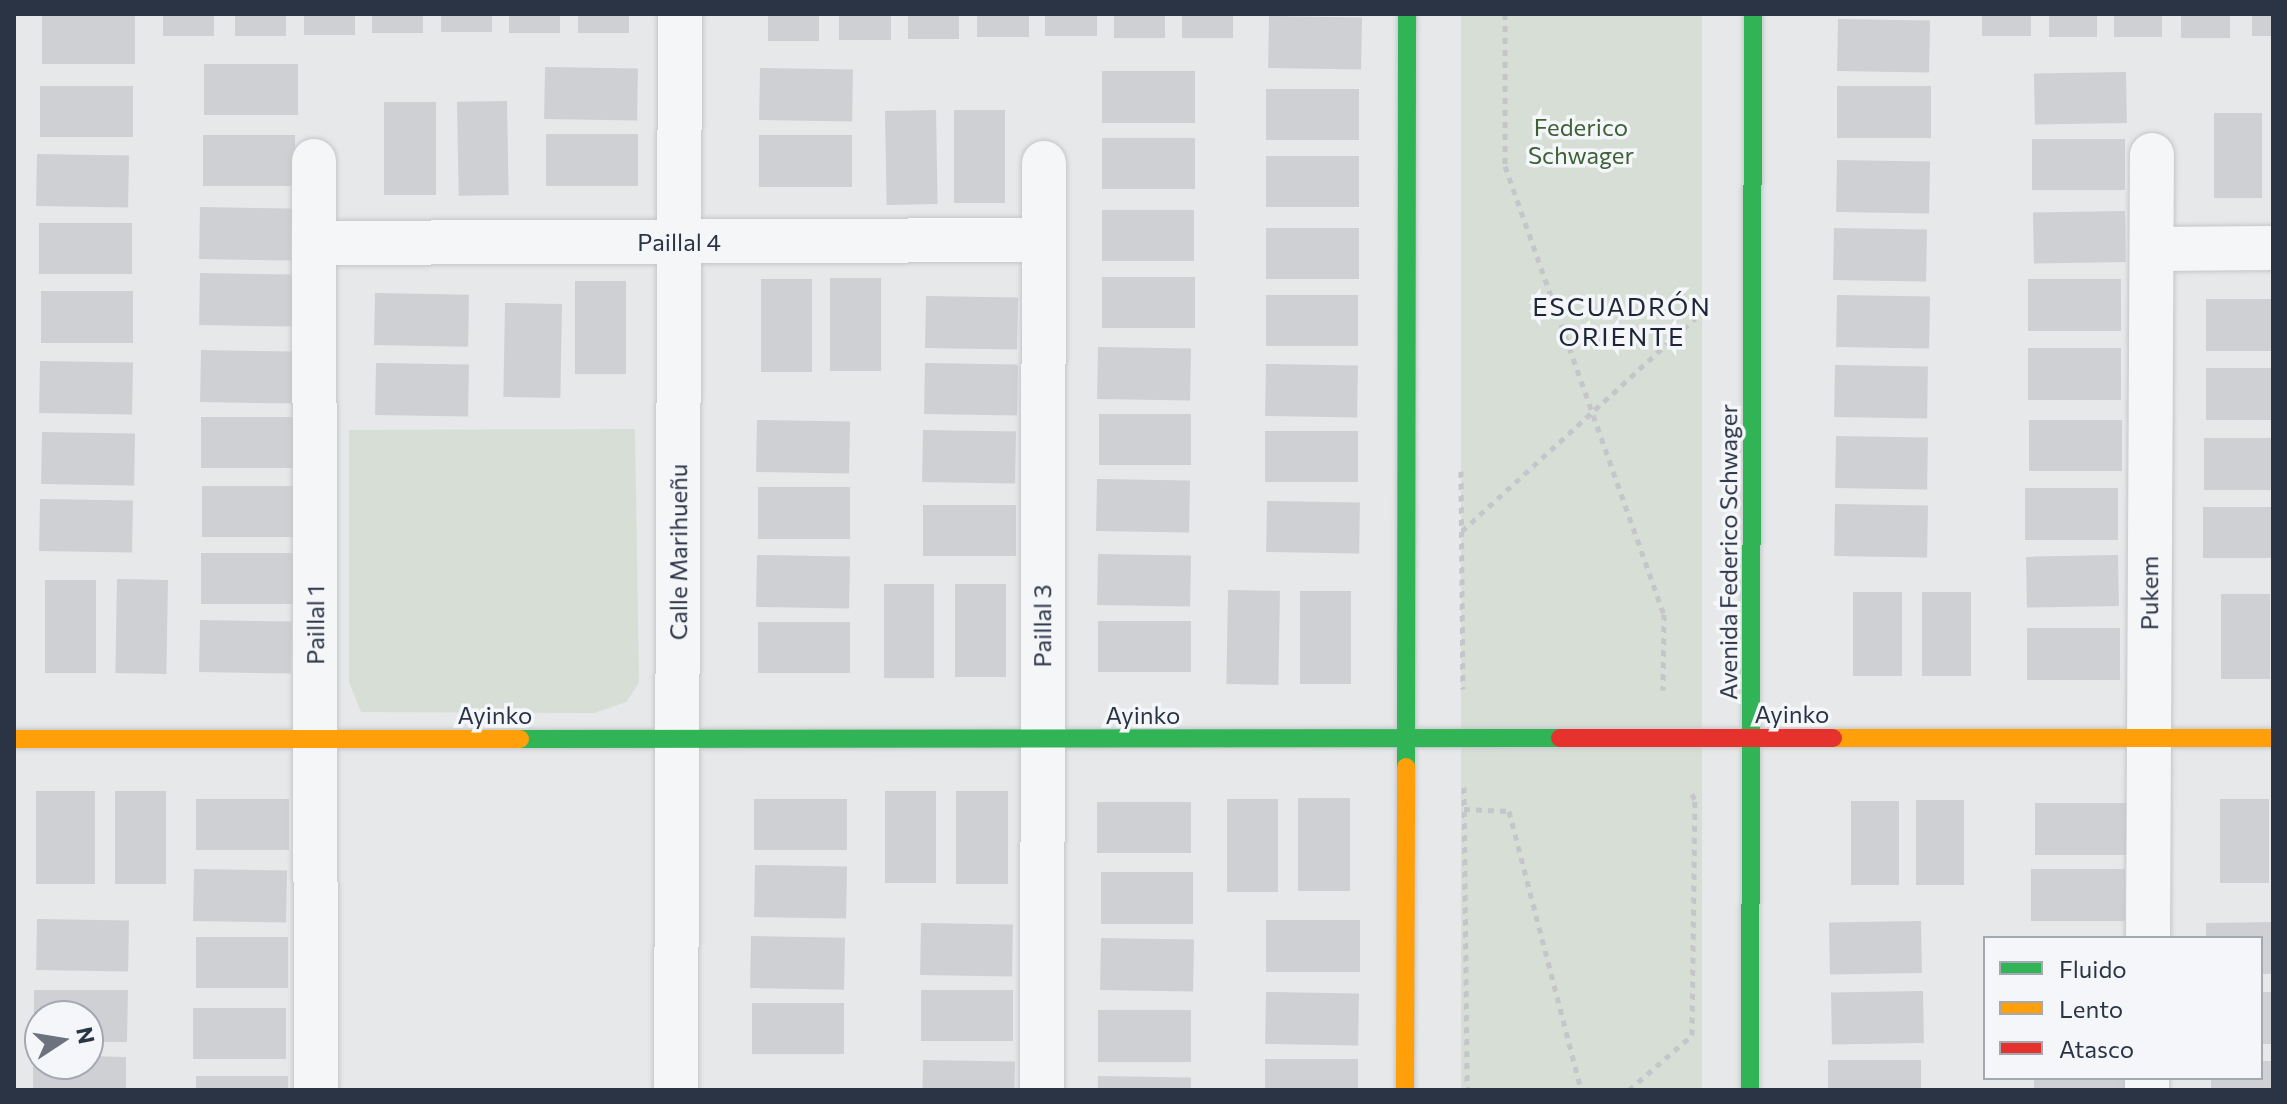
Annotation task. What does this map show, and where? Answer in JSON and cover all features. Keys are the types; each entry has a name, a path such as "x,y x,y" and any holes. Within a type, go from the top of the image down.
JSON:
{"street":[{"name":"Calle Marihueñu","path":"676,1090 680,14"},
{"path":"1405,1090 1407,14"},
{"name":"Avenida Federico Schwager","path":"1750,1090 1753,14"},
{"name":"Pukem","path":"2148,936 2152,155"},
{"name":"Paillal 1","path":"314,161 316,1090"},
{"name":"Paillal 3","path":"1042,1090 1044,163"},
{"name":"Paillal 4","path":"315,243 1043,240"},
{"path":"2152,249 2273,248"},
{"name":"Ayinko","path":"14,739 2273,738"}],"path":[{"path":"1505,14 1505,166 1664,614 1662,770 1680,772 1695,799 1692,1035 1629,1090"},
{"path":"1461,532 1700,314 1700,298"},
{"path":"1460,454 1467,1090"},
{"path":"1464,809 1509,811 1581,1090"}],"green space":[{"name":"Federico Schwager","path":"1461,14 1702,14 1702,1090 1461,1090"},
{"path":"635,429 639,683 626,702 594,713 361,712 349,682 349,430"}],"building":[{"path":"42,14 135,14 135,64 42,64"},
{"path":"163,14 214,14 214,36 163,36"},
{"path":"235,14 286,14 286,36 235,36"},
{"path":"304,14 355,14 355,35 304,35"},
{"path":"372,14 423,14 423,33 372,33"},
{"path":"441,14 492,14 492,32 441,32"},
{"path":"509,14 560,14 560,33 509,33"},
{"path":"578,14 629,14 629,33 578,33"},
{"path":"768,14 819,14 819,41 768,41"},
{"path":"839,14 891,14 891,40 839,40"},
{"path":"908,14 959,14 959,39 908,39"},
{"path":"977,14 1029,14 1029,37 977,37"},
{"path":"1045,14 1097,14 1097,36 1045,36"},
{"path":"1114,14 1165,14 1165,38 1114,38"},
{"path":"1182,14 1233,14 1233,38 1182,38"},
{"path":"1982,14 2031,14 2031,36 1982,36"},
{"path":"2049,14 2097,14 2097,37 2049,37"},
{"path":"2114,14 2162,14 2162,37 2114,37"},
{"path":"2181,14 2230,14 2230,38 2181,38"},
{"path":"2252,14 2273,14 2273,36 2252,36"},
{"path":"1269,16 1362,18 1361,70 1268,68"},
{"path":"1838,19 1930,21 1929,73 1837,71"},
{"path":"204,64 298,64 298,115 204,115"},
{"path":"545,67 638,69 637,121 544,119"},
{"path":"760,68 853,70 852,122 759,120"},
{"path":"1102,71 1195,71 1195,123 1102,123"},
{"path":"2126,72 2127,123 2035,125 2034,74"},
{"path":"40,86 133,86 133,137 40,137"},
{"path":"1837,86 1931,86 1931,138 1837,138"},
{"path":"1266,89 1359,89 1359,140 1266,140"},
{"path":"507,101 509,195 459,196 457,102"},
{"path":"384,102 436,102 436,195 384,195"},
{"path":"936,110 938,204 887,205 885,111"},
{"path":"954,110 1005,110 1005,203 954,203"},
{"path":"2214,113 2262,113 2262,198 2214,198"},
{"path":"546,134 638,134 638,186 546,186"},
{"path":"203,135 295,135 295,186 203,186"},
{"path":"759,135 852,135 852,187 759,187"},
{"path":"1102,138 1195,138 1195,189 1102,189"},
{"path":"2032,139 2125,139 2125,190 2032,190"},
{"path":"37,154 129,156 128,208 36,206"},
{"path":"1266,156 1359,156 1359,207 1266,207"},
{"path":"1837,160 1930,162 1929,214 1836,212"},
{"path":"200,207 292,209 291,261 199,259"},
{"path":"1102,210 1194,210 1194,261 1102,261"},
{"path":"2125,211 2126,262 2034,264 2033,213"},
{"path":"39,223 132,223 132,274 39,274"},
{"path":"1266,228 1359,228 1359,279 1266,279"},
{"path":"1834,228 1927,230 1926,282 1833,280"},
{"path":"200,273 293,275 292,327 199,325"},
{"path":"1102,277 1195,277 1195,328 1102,328"},
{"path":"830,278 881,278 881,371 830,371"},
{"path":"761,279 812,279 812,372 761,372"},
{"path":"2028,279 2121,279 2121,331 2028,331"},
{"path":"575,281 626,281 626,374 575,374"},
{"path":"41,291 133,291 133,343 41,343"},
{"path":"375,293 469,295 468,347 374,345"},
{"path":"1266,295 1358,295 1358,346 1266,346"},
{"path":"1837,295 1930,297 1929,349 1836,347"},
{"path":"926,296 1018,298 1017,350 925,348"},
{"path":"2206,299 2273,299 2273,351 2206,351"},
{"path":"505,303 562,304 560,398 503,397"},
{"path":"1098,347 1191,349 1190,401 1097,399"},
{"path":"2028,348 2121,348 2121,400 2028,400"},
{"path":"201,350 294,352 293,404 200,402"},
{"path":"40,361 133,363 132,415 39,413"},
{"path":"376,363 469,365 468,417 375,415"},
{"path":"925,363 1018,365 1017,416 924,414"},
{"path":"1266,364 1358,366 1357,418 1265,416"},
{"path":"1835,365 1928,367 1927,419 1834,417"},
{"path":"2206,368 2273,368 2273,420 2206,420"},
{"path":"1099,414 1191,414 1191,465 1099,465"},
{"path":"201,417 293,417 293,468 201,468"},
{"path":"757,420 850,422 849,474 756,472"},
{"path":"2029,420 2122,420 2122,471 2029,471"},
{"path":"923,430 1016,432 1015,484 922,482"},
{"path":"1265,431 1358,431 1358,482 1265,482"},
{"path":"42,432 135,434 134,486 41,484"},
{"path":"1836,436 1928,438 1927,490 1835,488"},
{"path":"2204,438 2273,438 2273,490 2204,490"},
{"path":"1097,479 1190,481 1189,533 1096,531"},
{"path":"202,486 294,486 294,537 202,537"},
{"path":"758,487 850,487 850,539 758,539"},
{"path":"2025,488 2118,488 2118,540 2025,540"},
{"path":"40,499 133,501 132,553 39,551"},
{"path":"1267,501 1360,503 1359,554 1266,552"},
{"path":"1835,504 1928,506 1927,558 1834,556"},
{"path":"923,505 1016,505 1016,556 923,556"},
{"path":"2203,507 2273,507 2273,558 2203,558"},
{"path":"201,553 294,553 294,604 201,604"},
{"path":"1098,554 1191,556 1190,607 1097,605"},
{"path":"757,555 850,557 849,609 756,607"},
{"path":"2118,555 2119,606 2027,608 2026,557"},
{"path":"117,579 168,580 166,674 115,673"},
{"path":"45,580 96,580 96,673 45,673"},
{"path":"884,584 934,584 934,678 884,678"},
{"path":"955,584 1006,584 1006,677 955,677"},
{"path":"1228,590 1280,591 1278,685 1226,684"},
{"path":"1300,591 1351,591 1351,684 1300,684"},
{"path":"1853,592 1902,592 1902,676 1853,676"},
{"path":"1922,592 1971,592 1971,676 1922,676"},
{"path":"2221,594 2270,594 2270,679 2221,679"},
{"path":"200,620 292,622 291,674 199,672"},
{"path":"1098,621 1191,621 1191,672 1098,672"},
{"path":"758,622 850,622 850,673 758,673"},
{"path":"2027,628 2120,628 2120,680 2027,680"},
{"path":"36,791 95,791 95,884 36,884"},
{"path":"115,791 166,791 166,884 115,884"},
{"path":"885,791 936,791 936,883 885,883"},
{"path":"956,791 1008,791 1008,884 956,884"},
{"path":"1298,798 1350,798 1350,891 1298,891"},
{"path":"196,799 289,799 289,850 196,850"},
{"path":"754,799 847,799 847,850 754,850"},
{"path":"1227,799 1278,799 1278,892 1227,892"},
{"path":"2220,799 2269,799 2269,883 2220,883"},
{"path":"1916,800 1964,800 1964,885 1916,885"},
{"path":"1851,801 1899,801 1899,885 1851,885"},
{"path":"1097,802 1191,802 1191,853 1097,853"},
{"path":"2035,803 2128,803 2128,855 2035,855"},
{"path":"755,865 847,867 846,919 754,917"},
{"path":"194,869 287,871 286,923 193,921"},
{"path":"2031,869 2125,869 2125,921 2031,921"},
{"path":"1101,872 1193,872 1193,924 1101,924"},
{"path":"37,919 129,921 128,972 36,970"},
{"path":"1266,920 1360,920 1360,972 1266,972"},
{"path":"1921,921 1922,973 1830,975 1829,923"},
{"path":"2273,922 2273,974 2263,974 2263,936 2206,936 2206,923"},
{"path":"921,923 1013,925 1012,977 920,975"},
{"path":"751,936 845,938 844,990 750,988"},
{"path":"196,937 288,937 288,988 196,988"},
{"path":"1101,938 1194,940 1193,992 1100,990"},
{"path":"34,990 128,990 127,1042 104,1042 104,1000 34,1000"},
{"path":"921,990 1013,990 1013,1041 921,1041"},
{"path":"1923,991 1924,1043 1832,1045 1831,993"},
{"path":"1266,992 1359,994 1358,1046 1265,1044"},
{"path":"2263,992 2273,992 2273,1044 2263,1044"},
{"path":"752,1003 844,1003 844,1054 752,1054"},
{"path":"193,1008 286,1008 286,1059 193,1059"},
{"path":"1098,1010 1191,1010 1191,1062 1098,1062"},
{"path":"104,1056 126,1057 126,1090 33,1090 33,1080 104,1080"},
{"path":"1265,1059 1358,1059 1358,1090 1265,1090"},
{"path":"923,1060 1015,1062 1014,1090 922,1090"},
{"path":"1828,1060 1921,1060 1921,1090 1828,1090"},
{"path":"2263,1061 2273,1061 2273,1090 2211,1090 2211,1080 2263,1080"},
{"path":"196,1076 288,1076 288,1090 196,1090"},
{"path":"1098,1076 1191,1078 1191,1090 1098,1090"},
{"path":"2034,1080 2126,1080 2126,1090 2034,1090"}],"traffic: fast":[{"path":"1406,767 1407,14"},
{"path":"1750,1090 1753,14"},
{"path":"520,739 1560,738"}],"traffic: slow":[{"path":"1833,738 2273,738"},
{"path":"14,739 520,739"},
{"path":"1405,1090 1406,767"}],"traffic: jam":[{"path":"1560,738 1833,738"}],"district":[{"name":"ESCUADRÓN ORIENTE","path":"1622,321"}]}
